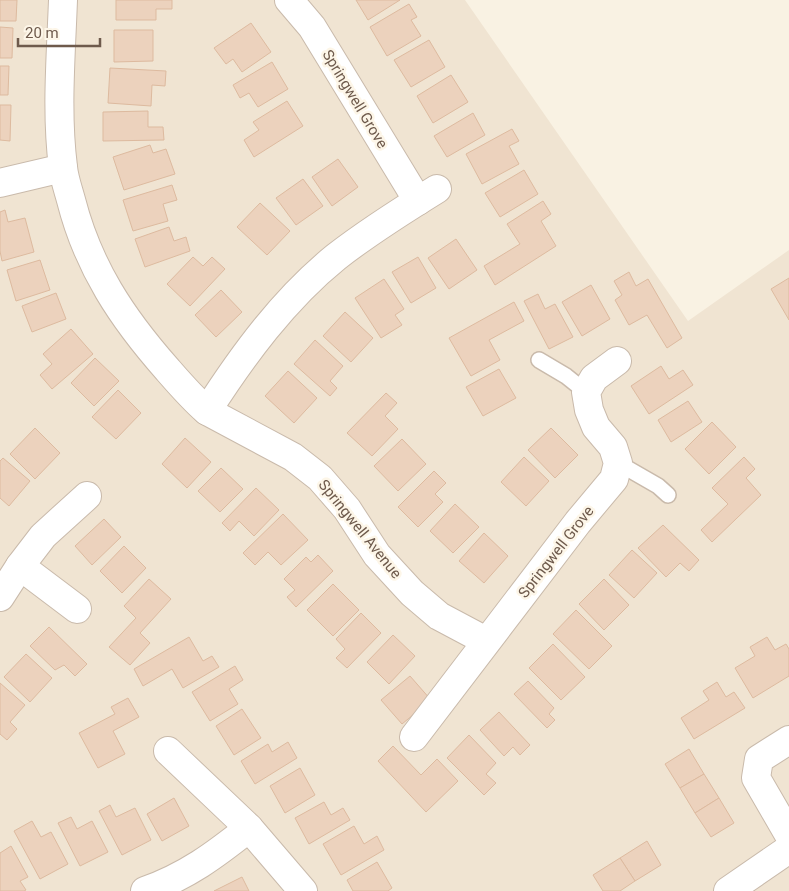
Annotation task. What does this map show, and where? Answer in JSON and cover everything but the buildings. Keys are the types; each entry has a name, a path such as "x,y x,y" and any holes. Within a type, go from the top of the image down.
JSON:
{"street":[{"name":"Springwell Avenue","path":"63,0 60,122 63,168 75,215 93,265 117,307 146,346 195,401 207,410 293,457 320,478 347,509 377,555 412,593 439,616 486,641"},
{"name":"Springwell Grove","path":"207,410 253,343 297,294 336,258 427,195 312,27 289,0"},
{"path":"0,184 63,168"},
{"path":"618,361 594,378 586,392 588,410 596,427 613,447 618,463"},
{"name":"Springwell Grove","path":"414,737 486,641 614,478 618,463"},
{"path":"0,597 20,566 43,536 87,496"},
{"path":"20,566 77,609"},
{"path":"789,740 759,759 756,778 789,835"},
{"path":"168,751 249,828 303,891"},
{"path":"145,891 182,876 208,861 249,828"},
{"path":"728,891 789,848"}],"lane":[{"path":"539,360 566,376 586,392"},
{"path":"618,463 658,486 668,495"}],"shaded area":[{"path":"0,0 465,0 688,321 789,250 789,891 0,891"}]}
